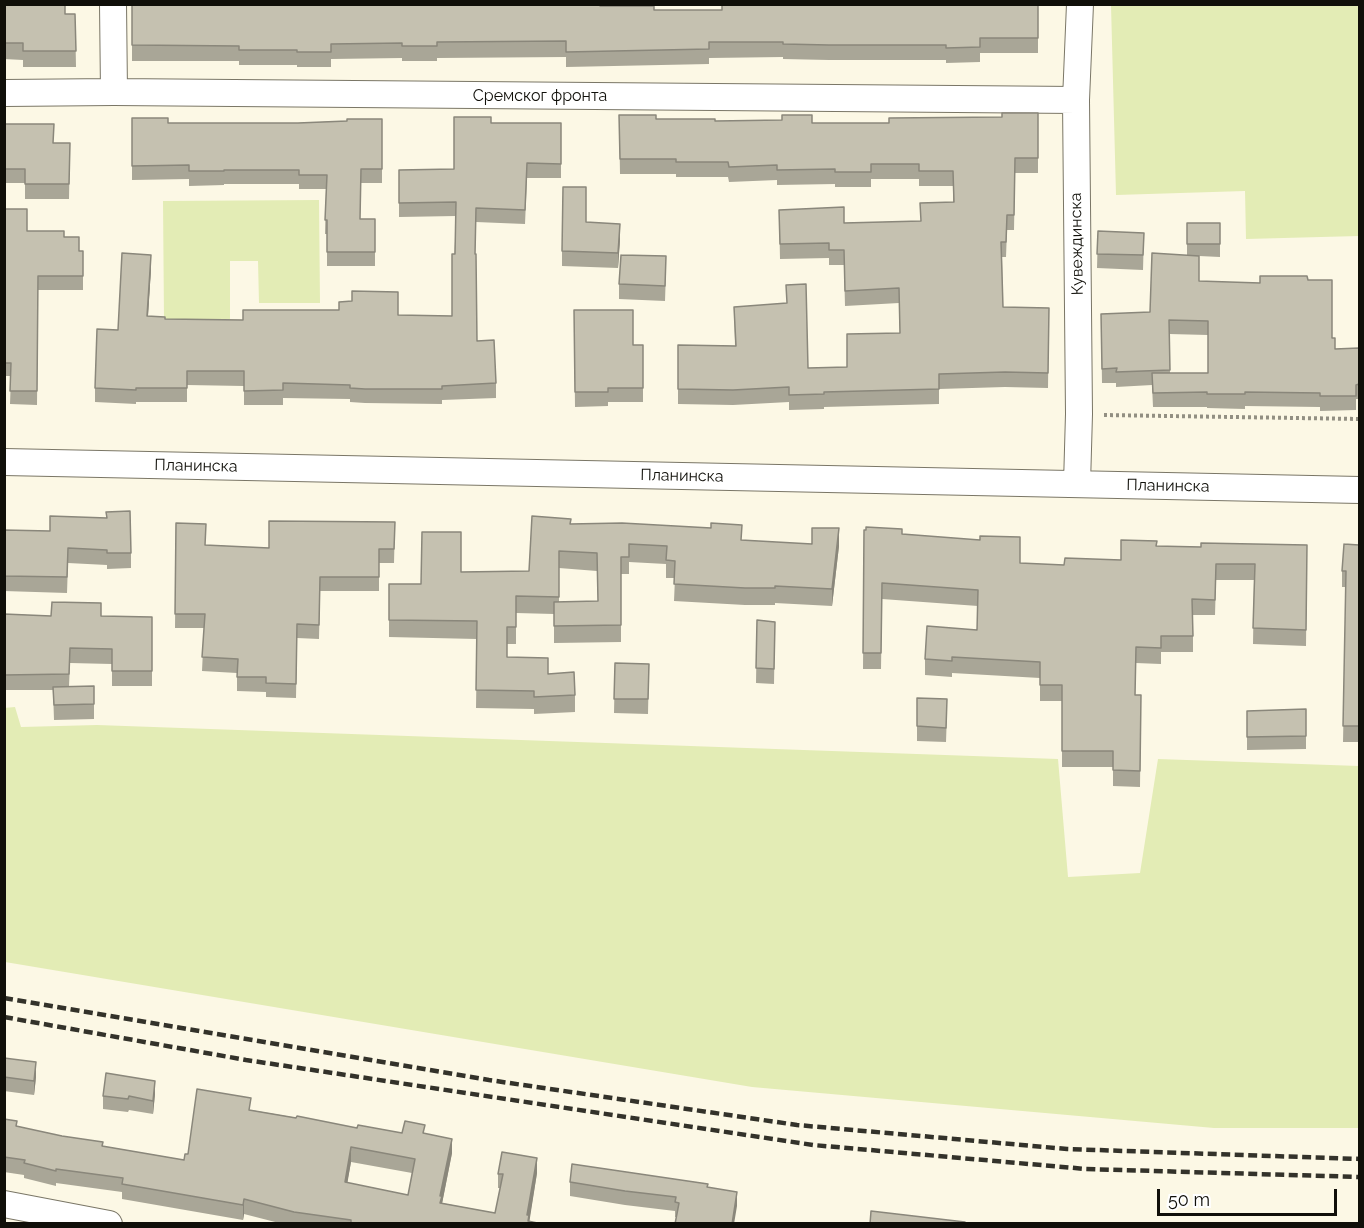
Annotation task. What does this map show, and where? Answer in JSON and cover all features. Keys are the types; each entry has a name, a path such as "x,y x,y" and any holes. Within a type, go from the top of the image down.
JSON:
{"street":[{"path":"113,4 114,92"},
{"name":"Кувеждинска","path":"1077,484 1079,414 1076,100 1080,4"},
{"name":"Сремског фронта","path":"4,93 1076,100"},
{"name":"Планинска","path":"4,462 1359,490"},
{"path":"4,1204 109,1224"}],"path":[{"path":"1079,414 1359,419"}],"green space":[{"path":"1111,5 1359,5 1359,236 1246,239 1245,191 1116,195"},
{"path":"319,200 320,303 259,303 258,261 230,261 230,319 164,319 163,201"},
{"path":"15,707 21,727 97,725 1058,759 1068,877 1140,873 1158,759 1359,766 1359,1128 1214,1128 752,1087 5,962 4,708"}],"building":[{"path":"4,4 65,4 65,14 75,14 76,51 23,51 23,43 4,43"},
{"path":"132,4 600,4 600,6 654,6 654,10 722,10 722,4 1038,4 1038,38 980,38 980,47 946,48 946,45 709,42 709,49 566,52 566,41 437,42 437,46 402,46 402,43 331,44 331,52 239,50 239,46 132,45"},
{"path":"1002,113 1038,113 1038,158 1015,158 1014,215 1007,215 1006,242 1001,242 1003,307 1049,308 1048,373 939,374 939,389 824,392 824,394 789,395 789,387 733,390 678,389 678,345 736,346 734,307 787,303 786,285 806,284 808,368 847,367 847,334 900,333 899,288 845,291 844,250 829,250 829,243 780,244 779,210 844,207 844,223 921,221 920,203 954,202 953,171 919,171 919,164 871,164 871,172 835,172 835,169 777,170 777,165 729,167 728,162 620,159 619,115 656,115 656,119 715,119 715,121 782,120 782,115 812,115 812,123 889,123 889,118 1002,117"},
{"path":"454,117 491,117 491,123 561,123 561,164 527,163 525,210 476,208 477,341 494,340 496,383 442,386 442,389 365,389 350,388 350,385 283,383 283,390 244,391 244,371 187,371 187,388 136,388 136,390 95,388 97,329 118,330 122,253 151,255 147,316 165,317 165,319 243,320 243,310 339,310 339,302 352,301 352,291 398,292 398,315 452,316 452,254 455,254 456,202 399,203 399,170 454,169"},
{"path":"132,118 168,118 168,123 298,123 382,119 382,169 361,169 360,219 375,219 375,252 327,252 327,220 325,220 327,175 299,175 299,170 189,171 189,165 132,166"},
{"path":"4,120 5,124 54,124 53,143 70,143 69,184 25,184 25,169 4,169"},
{"path":"563,187 586,187 586,222 620,224 618,253 562,251"},
{"path":"4,209 27,209 27,231 64,231 64,237 79,237 79,251 83,251 83,276 38,276 37,391 10,391 11,363 4,363"},
{"path":"1187,223 1220,223 1220,244 1187,244"},
{"path":"1098,231 1144,233 1143,255 1097,254"},
{"path":"1152,253 1199,256 1199,281 1260,283 1260,276 1307,276 1308,280 1332,280 1332,338 1335,338 1335,349 1359,348 1359,384 1356,385 1356,396 1320,396 1320,393 1153,393 1152,373 1208,373 1208,321 1169,320 1170,370 1116,372 1117,368 1102,369 1101,314 1150,312"},
{"path":"621,255 666,256 665,286 619,284"},
{"path":"574,310 633,310 633,345 643,345 643,388 608,388 608,392 575,392"},
{"path":"130,511 131,553 107,553 107,550 68,548 67,577 4,576 4,530 50,531 50,516 107,518 106,512"},
{"path":"532,516 571,519 570,524 622,523 711,528 711,523 742,525 741,540 812,544 812,528 839,528 832,589 674,584 675,561 666,560 667,546 629,544 629,557 621,557 621,625 554,626 554,602 598,601 597,553 559,551 559,597 516,596 516,627 507,627 507,657 548,658 548,674 574,672 575,695 534,697 534,691 476,690 477,621 389,620 389,584 421,584 422,532 461,532 461,572 529,571"},
{"path":"269,521 395,522 394,549 379,549 379,577 320,577 319,625 297,624 296,684 266,683 266,677 237,677 238,659 202,657 205,614 175,614 176,523 206,524 205,545 269,548"},
{"path":"866,527 902,529 902,534 980,540 980,536 1020,537 1020,563 1064,565 1065,558 1121,560 1121,540 1157,541 1156,546 1201,547 1201,543 1307,545 1306,630 1253,628 1255,564 1216,564 1215,600 1192,599 1193,636 1161,636 1161,648 1136,647 1135,695 1141,695 1140,771 1113,770 1113,751 1062,751 1062,685 1040,685 1040,662 952,657 952,661 925,659 927,626 977,630 978,590 882,583 881,653 863,653 864,530"},
{"path":"1344,544 1359,545 1359,726 1343,726 1346,571 1342,571"},
{"path":"52,602 101,603 101,616 152,617 152,671 112,671 112,649 70,648 69,674 4,675 4,614 51,616"},
{"path":"757,620 775,622 774,669 756,668"},
{"path":"615,663 649,664 648,699 614,699"},
{"path":"94,686 94,704 54,705 53,687"},
{"path":"917,698 947,699 946,728 917,726"},
{"path":"1306,709 1306,736 1247,737 1247,711"},
{"path":"4,1058 36,1062 34,1081 4,1077"},
{"path":"106,1073 155,1081 153,1101 129,1096 128,1099 103,1096"},
{"path":"197,1089 251,1098 249,1110 296,1118 297,1116 357,1128 358,1125 402,1133 405,1121 425,1125 423,1133 452,1139 440,1203 495,1213 503,1174 498,1174 502,1152 537,1158 527,1215 529,1215 528,1221 542,1224 355,1224 351,1223 351,1220 294,1212 244,1199 243,1205 122,1184 123,1178 56,1169 56,1171 24,1163 25,1160 4,1157 4,1119 17,1121 16,1126 103,1142 102,1146 184,1160 185,1154 188,1154","holes":["351,1147 415,1159 408,1195 345,1182"]},
{"path":"572,1164 708,1184 707,1187 737,1192 732,1224 675,1224 679,1203 675,1202 676,1197 570,1182"},
{"path":"871,1211 965,1222 965,1224 870,1224"}],"railway":[{"path":"4,998 489,1080 797,1125 1067,1149 1360,1159"},
{"path":"4,1017 246,1060 813,1145 1086,1169 1360,1177"}]}
